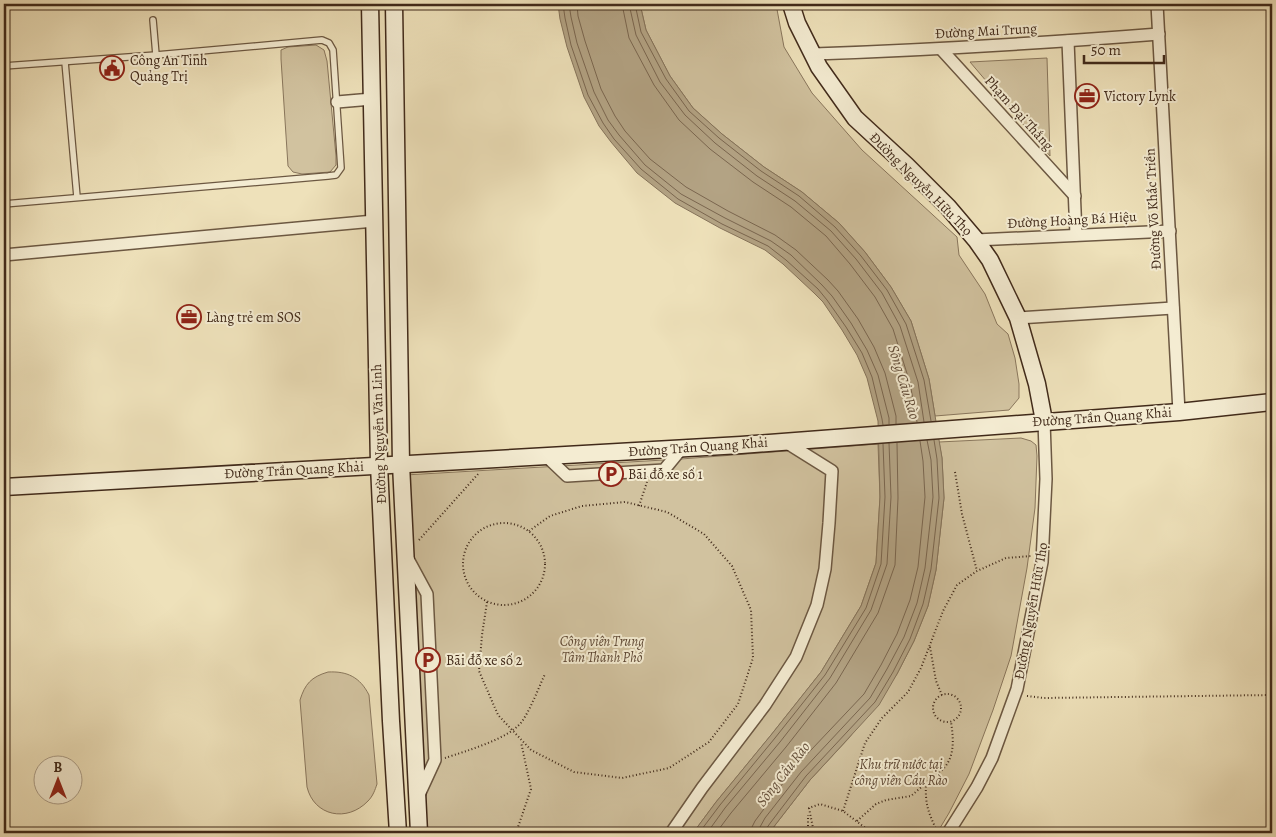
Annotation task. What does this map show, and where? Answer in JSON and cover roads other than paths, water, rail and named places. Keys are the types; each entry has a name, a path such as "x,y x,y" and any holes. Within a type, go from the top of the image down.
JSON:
{"street":[{"name":"Đường Nguyễn Văn Linh","path":"370,4 379,465 398,833"},
{"name":"Đường Nguyễn Văn Linh","path":"394,4 401,464 420,833"},
{"name":"Đường Nguyễn Hữu Thọ","path":"791,4 797,23 819,66 855,118 948,207 990,260 1018,318 1038,384 1044,421 1046,480 1043,555 1031,621 1017,689 992,758 977,787 948,833"},
{"name":"Đường Võ Khắc Triển","path":"1157,4 1179,412"},
{"name":"Đường Mai Trung","path":"814,54 941,49 1159,34"},
{"path":"1068,41 1076,235"},
{"name":"Phạm Đại Thắng","path":"941,49 1075,196"},
{"path":"336,102 372,99"},
{"path":"4,254 374,222"},
{"name":"Đường Hoàng Bá Hiệu","path":"976,240 1170,231"},
{"path":"1018,318 1173,308"},
{"name":"Đường Trần Quang Khải","path":"4,487 834,438 1179,412 1272,402"},
{"path":"671,833 702,788 766,705 796,657 817,605 825,569 832,470 784,441"},
{"path":"546,456 566,476 664,470 682,448"},
{"path":"405,555 427,594 435,760 418,799"}],"lane":[{"path":"153,20 156,55"},
{"path":"4,66 322,40 329,43 333,50 341,168 336,175 318,177 4,204"},
{"path":"64,62 77,198"}],"water":[{"name":"Sông Cầu Rào","path":"558,4 640,4 646,30 670,76 693,108 764,167 802,192 839,223 865,252 891,287 911,321 929,379 942,458 944,498 936,570 928,606 914,641 879,705 810,780 769,833 693,833 821,672 861,606 876,563 880,497 878,421 867,378 857,355 823,302 783,264 765,250 675,203 637,173 611,142 599,126 584,97 567,47"}],"place":[{"name":"Công An Tỉnh Quảng Trị","path":"112,68"},
{"name":"Victory Lynk","path":"1087,96"},
{"name":"Làng trẻ em SOS","path":"189,317"},
{"name":"Bãi đỗ xe số 1","path":"611,474"},
{"name":"Bãi đỗ xe số 2","path":"428,660"}],"park label":[{"name":"Công viên Trung Tâm Thành Phố","path":"602,650"},
{"name":"Khu trữ nước tại công viên Cầu Rào","path":"901,772"}]}
